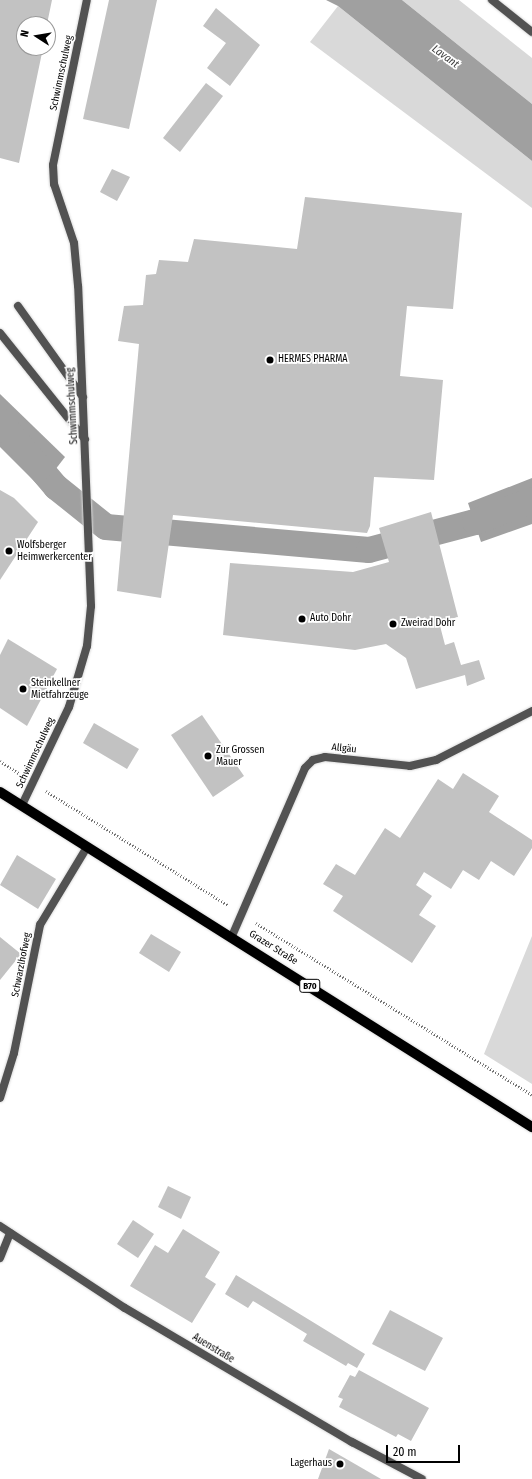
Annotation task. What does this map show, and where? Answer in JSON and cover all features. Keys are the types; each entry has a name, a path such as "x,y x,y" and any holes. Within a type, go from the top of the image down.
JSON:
{"main road":[{"name":"Grazer Straße","path":"0,792 232,936 532,1127"}],"street":[{"name":"Schwimmschulweg","path":"22,805 34,783 68,707 87,646 90,543 74,244 54,184 53,165 87,0"},
{"path":"492,0 532,32"},
{"path":"18,306 83,398"},
{"path":"0,333 85,439"},
{"name":"Allgäu","path":"232,936 304,768 313,760 325,757 410,766 436,760 510,720 532,711"},
{"name":"Schwarzlhofweg","path":"0,1098 14,1053 40,925 87,846"},
{"name":"Auenstraße","path":"0,1226 138,1316 352,1442 422,1479"},
{"path":"0,1258 10,1233"}],"path":[{"path":"0,761 241,914 532,1095"}],"shaded area":[{"path":"402,0 459,0 532,58 532,104"},
{"path":"338,6 532,161 532,208 310,42"},
{"path":"532,936 532,1084 484,1054"}],"water":[{"name":"Lavant","path":"326,0 402,0 532,104 532,161 338,6"},
{"path":"0,394 65,457 41,488 0,447"},
{"path":"532,478 532,524 481,542 468,503"}],"building":[{"path":"0,0 52,0 49,16 16,16 16,56 41,56 19,163 0,158"},
{"path":"109,0 157,0 129,129 83,119"},
{"path":"216,8 260,45 230,86 207,68 226,43 203,26"},
{"path":"206,83 223,96 180,152 163,138"},
{"path":"112,169 130,177 117,201 100,192"},
{"name":"HERMES PHARMA","path":"305,197 462,213 453,309 407,306 400,376 443,380 434,480 374,477 370,526 367,533 173,515 161,598 117,591 139,344 118,341 124,306 143,305 146,275 156,274 159,260 188,262 194,239 297,249"},
{"name":"Wolfsberger Heimwerkercenter","path":"0,490 14,498 38,522 0,580"},
{"path":"431,512 458,617 439,622 445,645 454,642 461,665 479,660 485,679 467,686 465,675 416,689 406,658 386,644 355,650 223,635 230,563 353,572 389,562 379,528"},
{"name":"Steinkellner Mietfahrzeuge","path":"8,639 57,669 27,726 0,708 0,655"},
{"name":"Zur Grossen Mauer","path":"202,715 244,776 213,797 171,735"},
{"path":"94,723 139,749 127,769 83,743"},
{"path":"463,773 499,796 489,812 532,840 532,848 514,876 491,861 479,880 463,870 451,889 424,872 416,885 432,896 419,915 436,926 412,963 333,911 343,896 323,884 336,864 355,875 385,828 400,838 438,779 453,789"},
{"path":"17,855 56,879 38,909 0,885"},
{"path":"151,934 181,952 169,972 139,953"},
{"path":"0,937 21,954 0,980"},
{"path":"168,1186 191,1197 181,1219 158,1207"},
{"path":"133,1220 154,1234 138,1258 117,1244"},
{"path":"183,1229 220,1252 205,1277 216,1284 192,1323 130,1286 155,1245 168,1253"},
{"path":"236,1275 365,1354 357,1368 348,1363 346,1366 303,1341 307,1334 253,1301 248,1308 225,1294"},
{"path":"390,1310 443,1338 425,1371 372,1344"},
{"path":"359,1370 429,1408 411,1441 398,1434 396,1437 339,1407 343,1399 338,1397 350,1375 355,1377"},
{"name":"Lagerhaus","path":"329,1449 381,1479 318,1479"}],"waterway":[{"path":"0,421 56,487 106,527 369,550 475,522 532,500"}],"place":[{"name":"HERMES PHARMA","path":"270,360"},
{"name":"Wolfsberger Heimwerkercenter","path":"9,551"},
{"name":"Auto Dohr","path":"302,619"},
{"name":"Zweirad Dohr","path":"393,624"},
{"name":"Steinkellner Mietfahrzeuge","path":"23,689"},
{"name":"Zur Grossen Mauer","path":"208,756"},
{"name":"Lagerhaus","path":"340,1464"}]}
